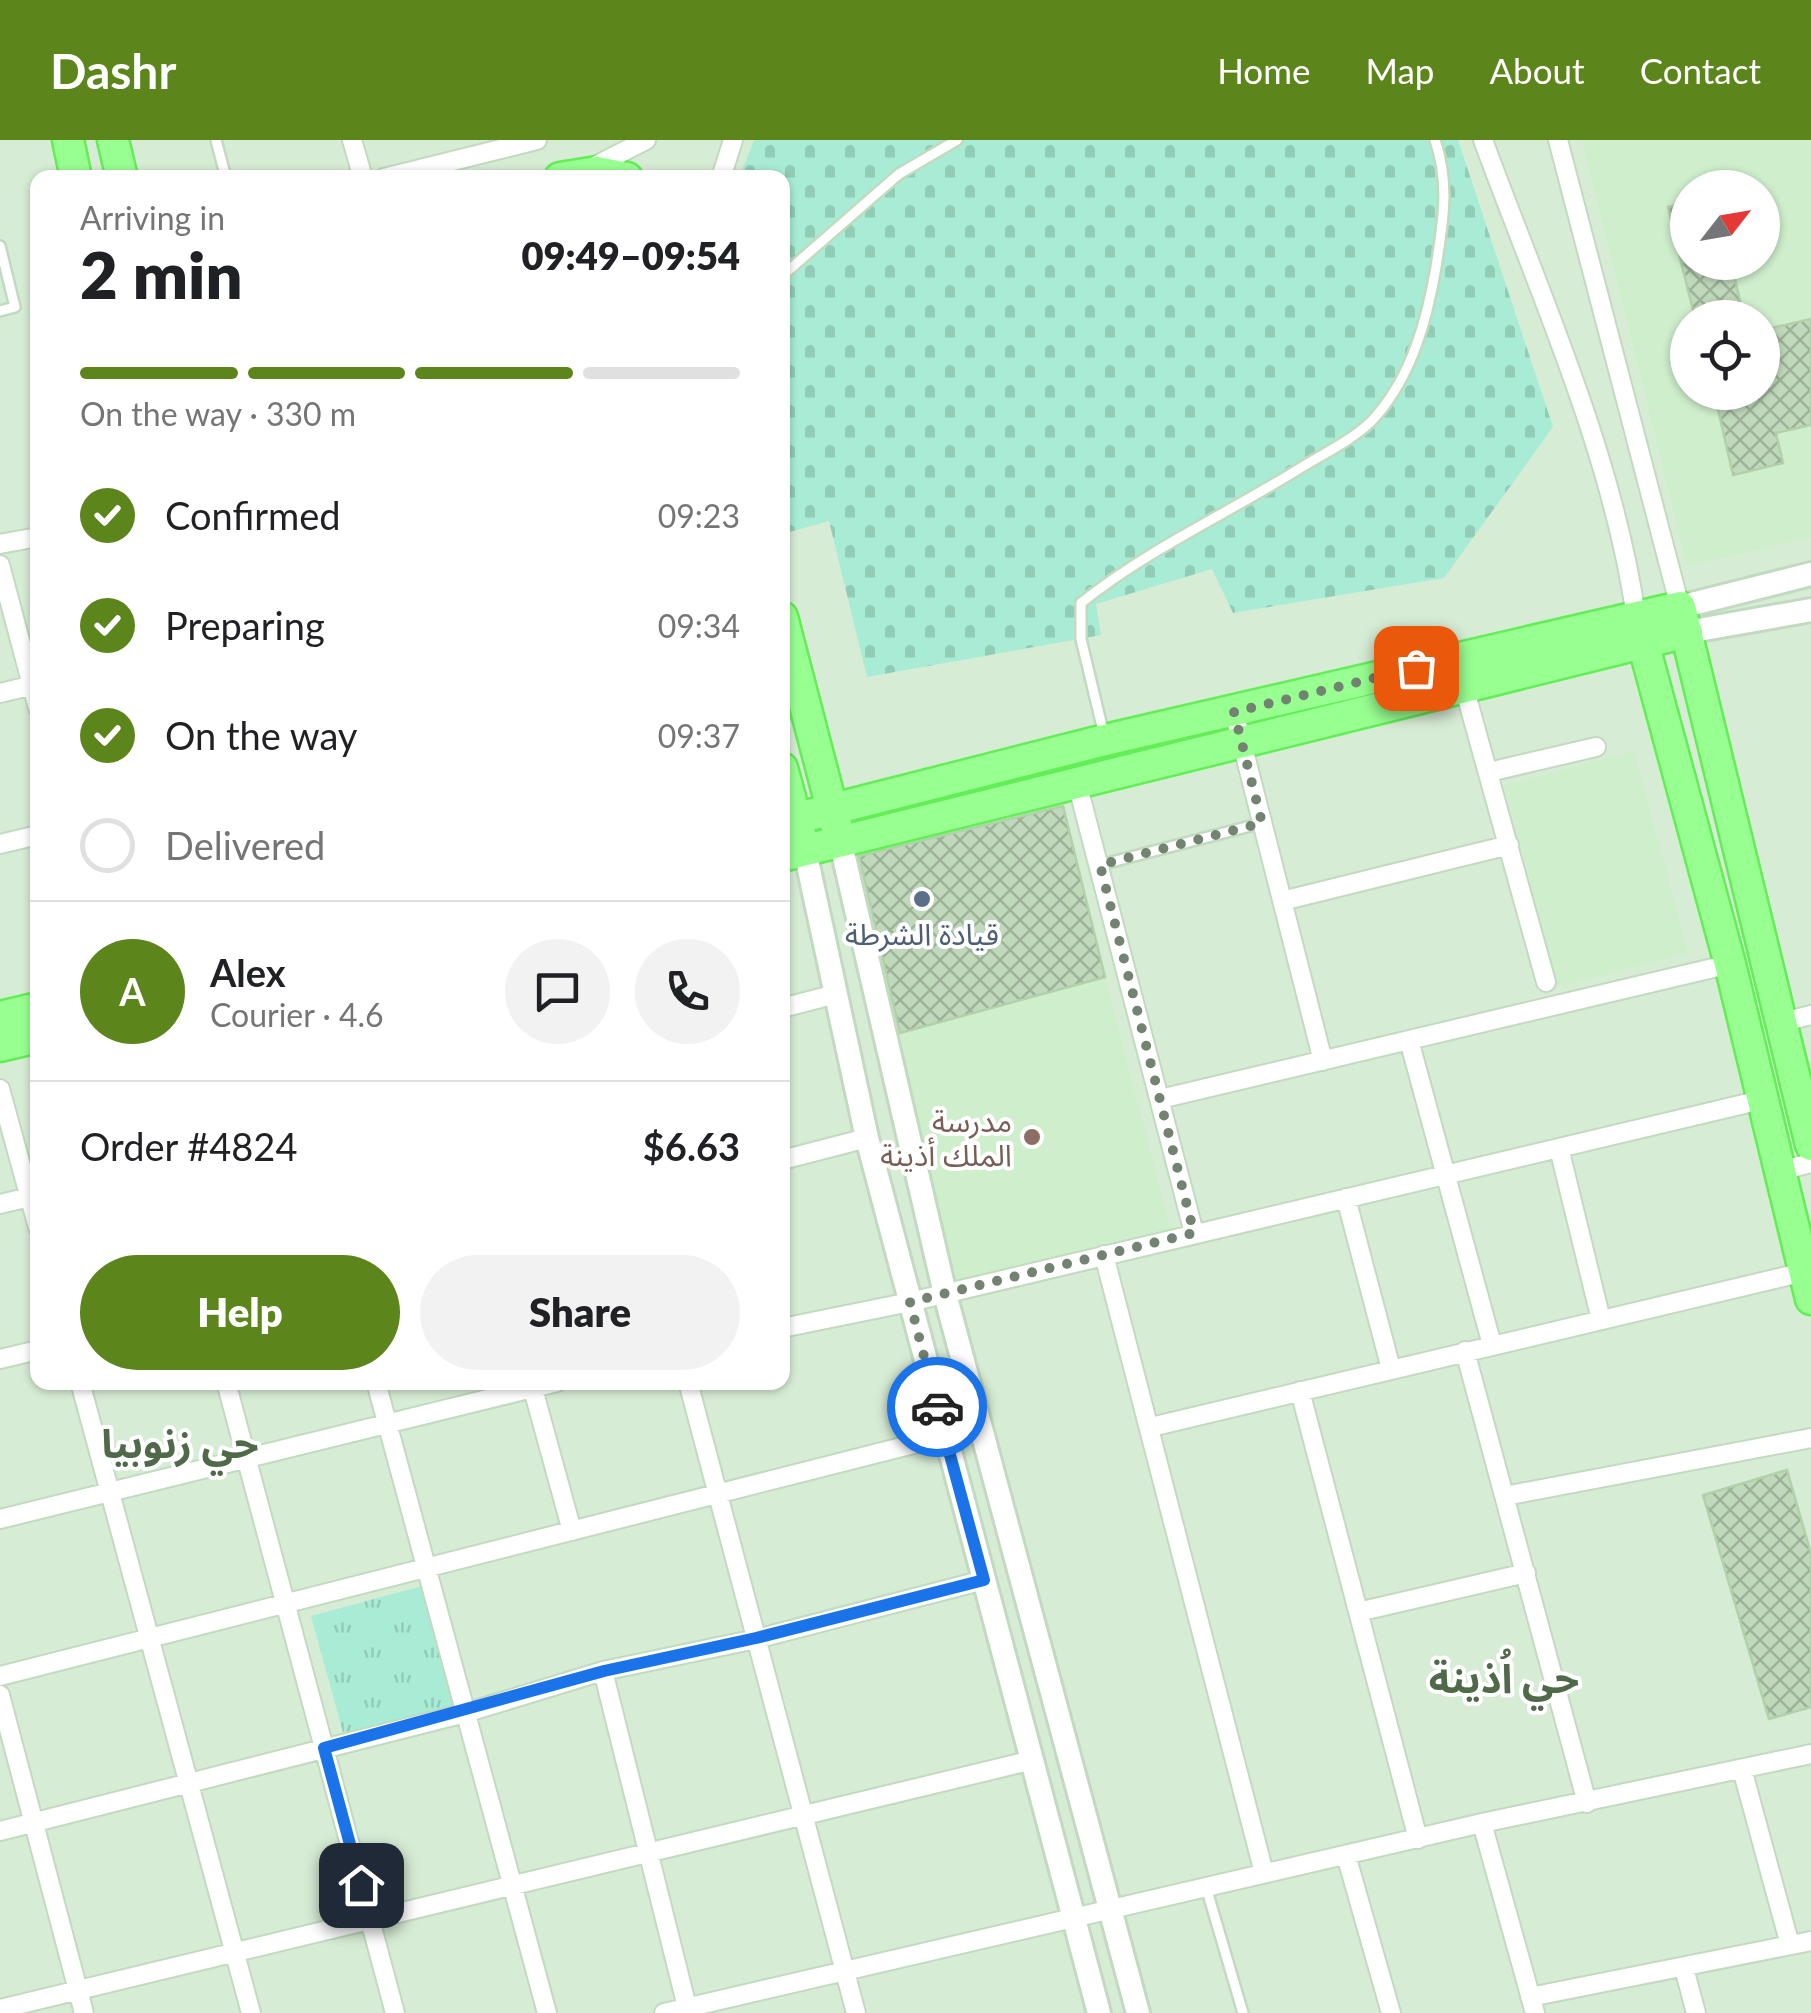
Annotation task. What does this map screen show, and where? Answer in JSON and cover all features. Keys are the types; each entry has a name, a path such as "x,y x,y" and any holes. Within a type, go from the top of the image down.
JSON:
{"main road":[{"path":"68,140 74,170"},
{"path":"113,140 120,170"},
{"path":"790,821 1105,740 1683,620 1797,1018 1811,1145"},
{"path":"790,828 794,854 1464,687 1639,630"},
{"path":"1639,630 1730,964 1808,1285"},
{"path":"790,648 840,840"},
{"path":"0,1018 30,1010"},
{"path":"0,1046 30,1039"}],"street":[{"path":"352,140 361,170"},
{"path":"413,170 509,143 537,140"},
{"path":"582,170 646,140"},
{"path":"724,170 733,140"},
{"path":"1483,140 1601,470 1622,541 1639,630"},
{"path":"1558,140 1683,620"},
{"path":"0,544 30,538"},
{"path":"0,565 30,671"},
{"path":"1683,620 1811,574"},
{"path":"1683,620 1811,610"},
{"path":"0,693 30,686"},
{"path":"1464,687 1546,982"},
{"path":"1234,712 1323,1061"},
{"path":"1489,772 1596,747"},
{"path":"1077,783 1194,1233"},
{"path":"0,844 30,837"},
{"path":"840,840 946,1294 1138,2013"},
{"path":"1282,901 1509,845"},
{"path":"794,854 836,994 867,1138 1100,2013"},
{"path":"1160,1100 1730,964"},
{"path":"790,1006 836,994"},
{"path":"1409,1040 1492,1346"},
{"path":"0,1089 30,1183"},
{"path":"790,1326 946,1294 1761,1100"},
{"path":"790,1158 867,1138"},
{"path":"1559,1148 1602,1320"},
{"path":"1780,1171 1811,1163"},
{"path":"0,1204 30,1197"},
{"path":"1346,1198 1391,1369"},
{"path":"1104,1255 1264,1872"},
{"path":"1151,1426 1602,1320 1808,1285"},
{"path":"0,1360 30,1352"},
{"path":"1465,1352 1587,1802"},
{"path":"82,1390 251,2013"},
{"path":"228,1390 395,2013"},
{"path":"378,1390 546,2013"},
{"path":"0,1519 529,1390"},
{"path":"533,1390 572,1531"},
{"path":"690,1390 856,2013"},
{"path":"1300,1391 1418,1839"},
{"path":"0,1676 945,1436"},
{"path":"1504,1496 1811,1438"},
{"path":"1358,1612 1526,1573"},
{"path":"0,1830 465,1712 604,1671 756,1638 984,1580"},
{"path":"604,1671 687,2008"},
{"path":"0,1694 84,2013"},
{"path":"0,2009 1066,1753"},
{"path":"664,2013 1264,1872 1811,1754"},
{"path":"1742,1769 1790,1945"},
{"path":"1482,1823 1532,2005 1811,1941"},
{"path":"1346,1855 1391,2013"},
{"path":"1684,1968 1696,2013"}],"lane":[{"path":"216,140 224,170"},
{"path":"790,269 899,174 957,140"},
{"path":"1105,740 1081,639 1081,604 1122,570 1223,517 1376,417 1414,356 1432,286 1444,212 1446,170 1435,140"},
{"path":"0,246 15,307 0,312"},
{"path":"1100,865 1262,823"},
{"path":"1206,1887 1243,2013"}],"shaded area":[{"path":"0,140 1581,140 1687,567 1811,538 1811,2013 0,2013"},
{"path":"1581,140 1811,140 1811,538 1687,567"},
{"path":"1634,751 1688,953 1558,987 1505,785"},
{"name":"مدرسة الملك أذينة","path":"1105,977 1173,1239 957,1290 893,1035"}],"green space":[{"path":"754,140 1458,140 1553,427 1444,578 1233,613 1212,569 1096,604 1101,635 867,677 829,521 790,532 790,170 742,170"},
{"path":"422,1586 455,1706 344,1736 311,1616"}],"building":[{"path":"1686,280 1735,280 1740,300 1690,300"},
{"path":"1811,319 1811,425 1776,433 1783,463 1733,475 1718,410 1780,410 1780,326"},
{"path":"1063,806 1105,977 900,1033 859,856"},
{"path":"1787,1470 1811,1554 1811,1707 1769,1719 1703,1495"}],"way so far":[{"path":"937,1407 910,1302 1194,1233 1100,865 1262,823 1234,712 1416,668"}],"place":[{"name":"قيادة الشرطة","path":"922,899"},
{"name":"مدرسة الملك أذينة","path":"1032,1137"}],"district":[{"name":"حي زنوبيا","path":"180,1443"},
{"name":"حي اُذينة","path":"1504,1678"}],"route":[{"path":"361,1885 324,1748 604,1671 756,1638 984,1580 937,1407"}]}
